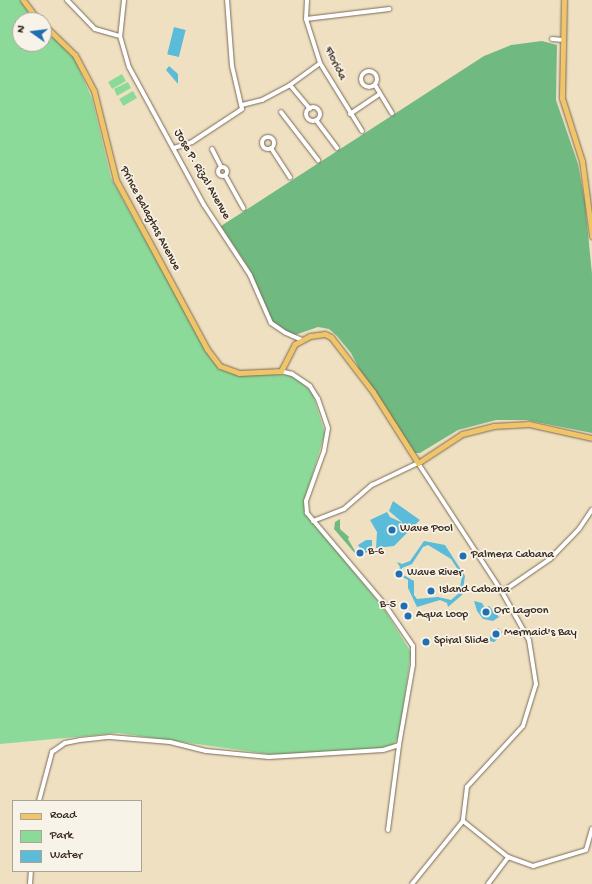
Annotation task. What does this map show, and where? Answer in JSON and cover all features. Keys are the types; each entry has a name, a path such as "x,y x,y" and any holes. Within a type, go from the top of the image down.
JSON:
{"main road":[{"path":"23,0 32,12"},
{"path":"564,0 562,98 582,161 592,236"},
{"name":"Prince Balagtas Avenue","path":"52,32 76,55 94,91 116,180 214,361 233,372 281,371"},
{"path":"281,371 292,348 302,340 321,333 331,337 373,392 418,463 462,434 493,426 529,424 592,438"}],"street":[{"path":"67,0 95,28 120,36"},
{"name":"Jose P. Rizal Avenue","path":"124,0 120,36 125,59 204,205 250,274 271,323 286,333 302,340"},
{"path":"174,148 192,142 241,110 242,105 232,66 227,0"},
{"name":"Florida","path":"307,0 306,19 320,63 350,114 362,131"},
{"path":"306,19 389,9"},
{"path":"552,39 562,40"},
{"path":"242,105 262,100 290,85 320,63"},
{"path":"290,85 310,108 319,111 316,120"},
{"path":"375,85 392,113"},
{"path":"350,114 380,94"},
{"path":"310,108 308,118 316,120 337,148"},
{"path":"281,112 318,160"},
{"path":"271,148 290,178"},
{"path":"212,149 221,166 226,169 225,175 243,208"},
{"path":"221,166 218,174 225,175"},
{"path":"281,371 292,374 310,386 318,400 328,428 325,446 306,504 307,513 385,605 413,646 413,664 399,745 388,830"},
{"path":"313,521 344,509 372,485 418,463 502,592 529,640 535,668 534,697 519,734 467,787 463,821 412,884"},
{"path":"502,592 550,559 579,529 592,510"},
{"path":"39,800 47,762 52,752 65,743 80,740 110,737 170,742 206,751 269,757 382,750 399,745"},
{"path":"463,821 508,857 533,866 586,850 592,829"},
{"path":"488,884 508,857"},
{"path":"30,884 31,872"}],"green space":[{"path":"0,0 20,0 28,12 12,12 12,52 52,52 52,36 74,57 92,99 111,178 210,358 221,369 235,374 288,375 296,378 312,392 325,433 305,499 310,518 384,609 411,652 399,737 391,747 307,755 268,754 118,733 0,744"},
{"path":"542,41 557,45 556,100 578,164 585,203 592,274 592,433 526,420 496,420 458,430 420,453 415,453 364,378 351,353 337,336 329,329 318,327 295,335 287,332 272,321 250,270 221,226 484,56 511,45"},
{"path":"122,74 126,81 112,89 108,82"},
{"path":"128,82 131,88 117,96 114,89"},
{"path":"133,91 137,98 123,106 119,99"},
{"path":"340,519 340,529 349,537 348,539 359,558 334,529 335,522"}],"water":[{"path":"174,27 186,30 179,57 167,54"},
{"path":"169,66 178,74 178,84 166,70"},
{"name":"Wave Pool","path":"393,501 420,520 394,546 376,548 377,532 370,520 387,512 390,517 403,523 389,511"},
{"path":"366,540 372,540 372,549 364,554 358,545"},
{"name":"Wave River","path":"424,541 445,545 465,576 462,595 448,607 447,603 440,600 417,607 408,588 408,580 397,574 400,567 397,562 402,564 410,561","holes":["428,545 451,559 462,576 459,593 451,600 438,597 417,599 414,595 414,581 400,573 402,568 412,564 423,547"]},
{"name":"Orc Lagoon","path":"474,601 482,603 485,608 489,606 499,617 493,621 483,619 477,611"},
{"name":"Mermaid's Bay","path":"498,628 502,632 499,638 494,642 489,641 491,635"}],"place":[{"name":"Wave Pool","path":"392,530"},
{"name":"B-6","path":"360,553"},
{"name":"Palmera Cabana","path":"463,556"},
{"name":"Wave River","path":"399,574"},
{"name":"Island Cabana","path":"431,591"},
{"name":"B-5","path":"404,606"},
{"name":"Orc Lagoon","path":"486,612"},
{"name":"Aqua Loop","path":"408,616"},
{"name":"Mermaid's Bay","path":"496,634"},
{"name":"Spiral Slide","path":"426,642"}]}
